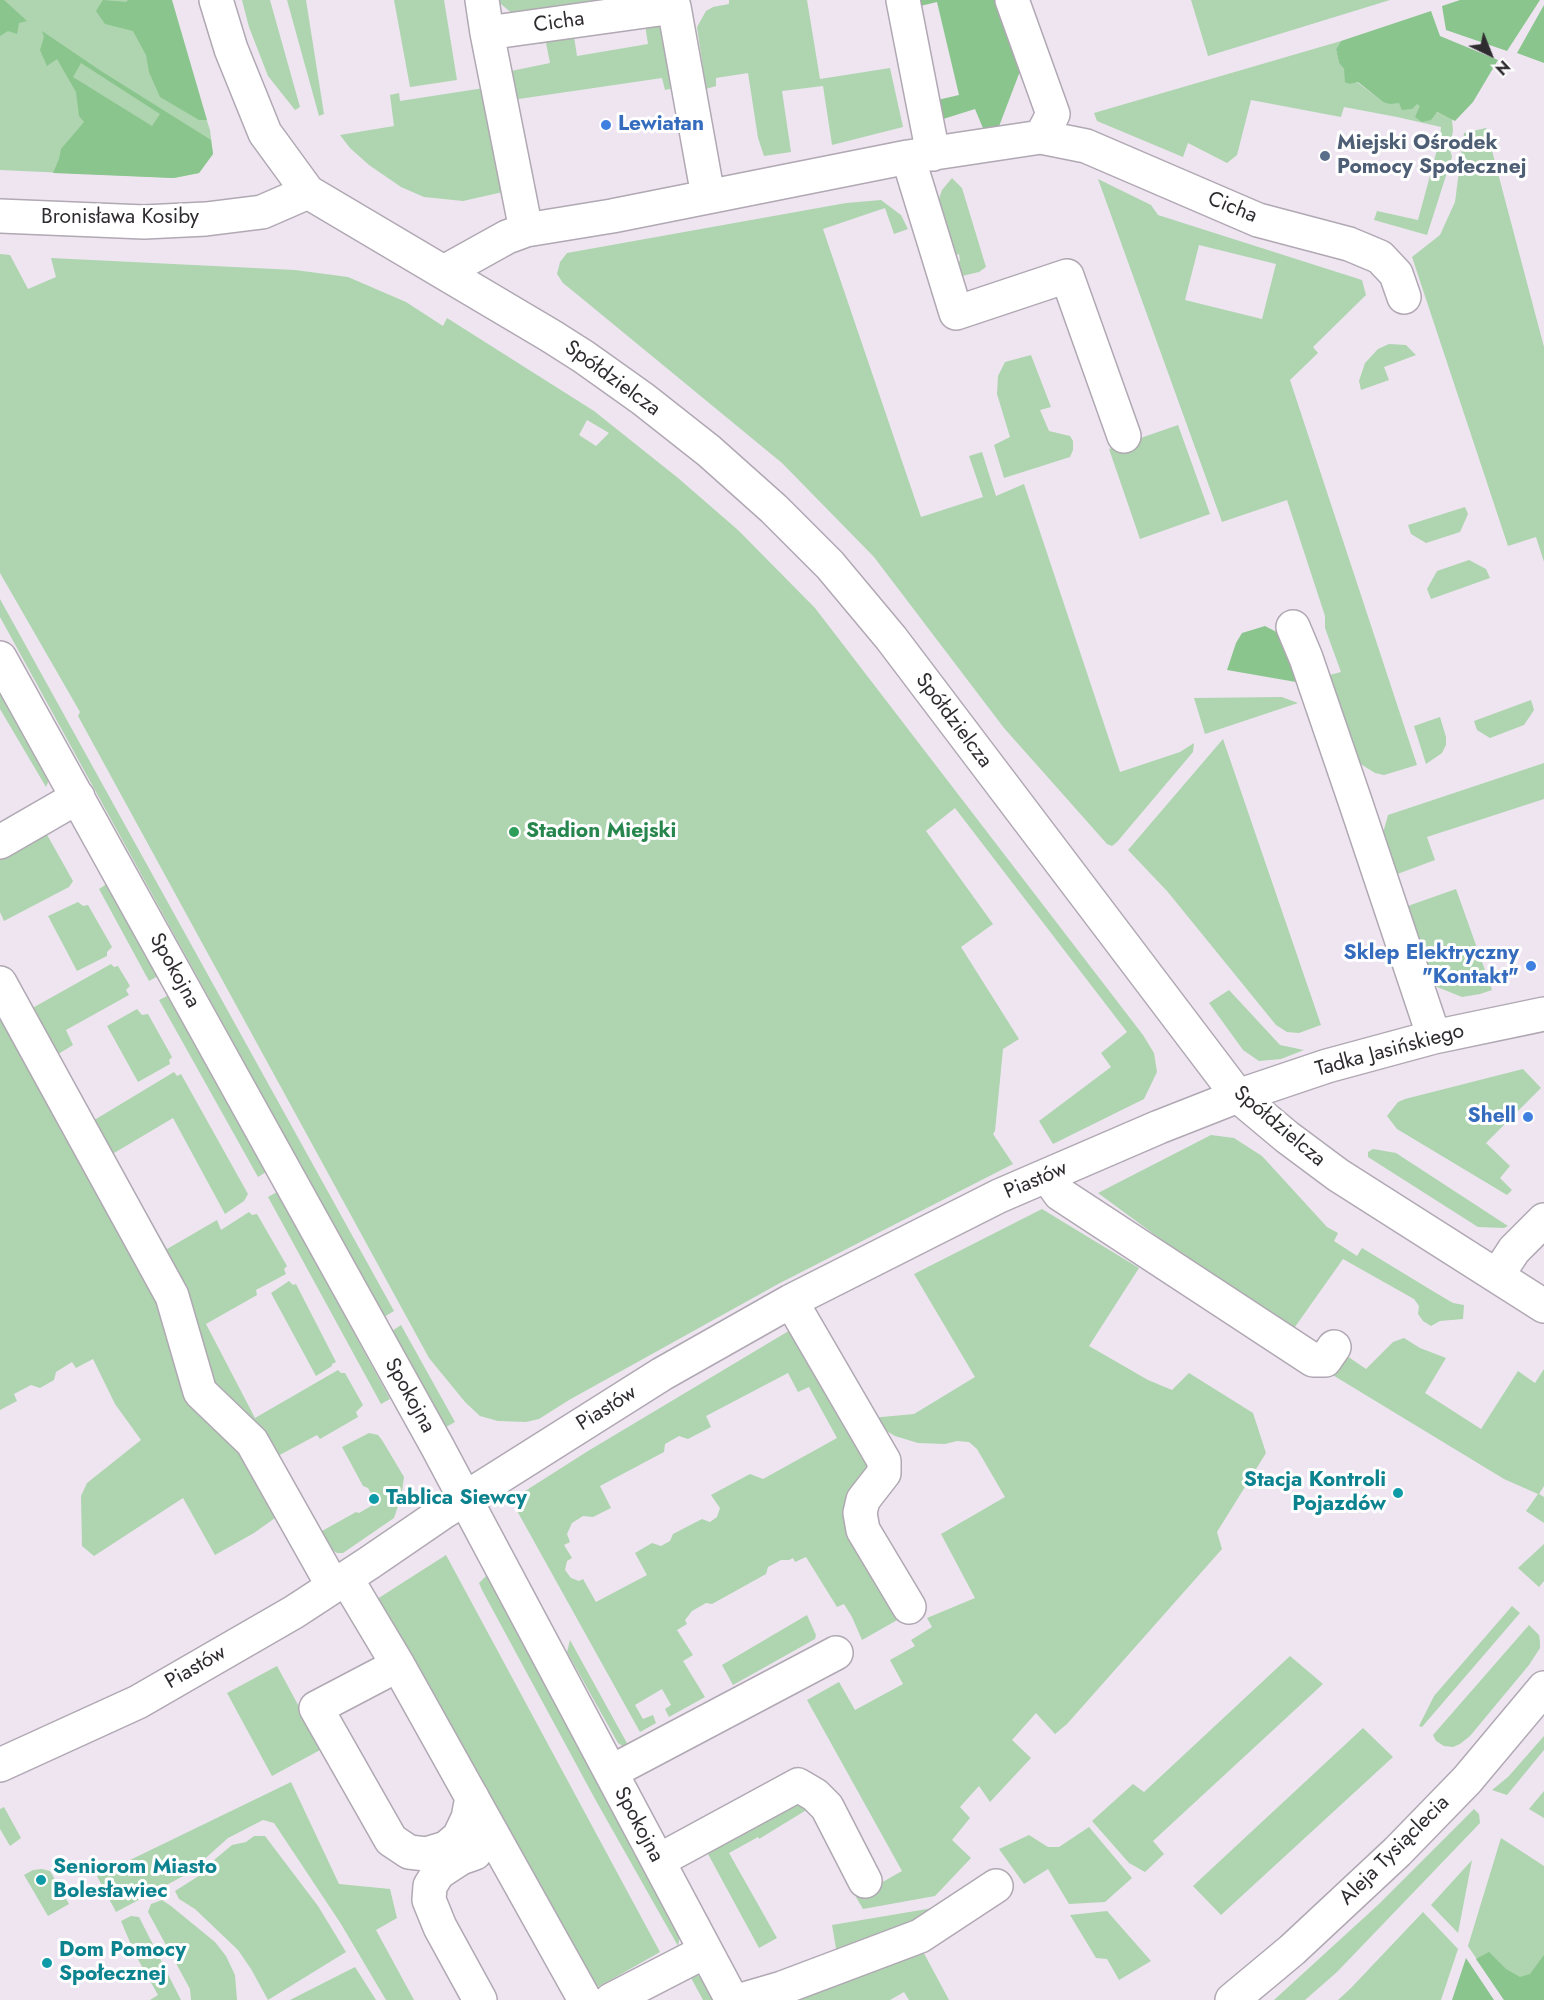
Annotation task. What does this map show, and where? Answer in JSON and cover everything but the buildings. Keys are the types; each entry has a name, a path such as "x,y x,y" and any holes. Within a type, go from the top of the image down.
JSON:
{"street":[{"path":"216,0 231,49 265,133 308,192"},
{"path":"482,0 525,230"},
{"path":"903,0 920,155 956,313 1067,276 1124,436"},
{"path":"1012,0 1053,114 1041,137"},
{"name":"Cicha","path":"487,33 674,6 708,196"},
{"name":"Cicha","path":"444,272 507,237 525,230 612,216 920,155 1041,137 1086,146 1258,220 1349,244 1380,257 1396,274 1404,297"},
{"name":"Bronisława Kosiby","path":"0,216 144,222 189,220 262,212 308,192"},
{"name":"Spółdzielcza","path":"308,192 551,336 643,399 725,465 774,509 830,565 891,638 1238,1096 1328,1168 1390,1210 1544,1306"},
{"path":"1293,627 1341,759 1434,1037"},
{"name":"Spokojna","path":"0,658 465,1499 732,2000"},
{"path":"0,842 78,796"},
{"path":"0,983 172,1296 200,1392 252,1442 340,1582 398,1665 585,2000"},
{"name":"Tadka Jasińskiego","path":"1238,1096 1342,1061 1434,1037 1544,1014"},
{"name":"Piastów","path":"0,1765 138,1702 340,1582 465,1499 662,1374 791,1301 999,1196 1159,1127 1238,1096"},
{"path":"1047,1176 1060,1194 1313,1360 1325,1360 1334,1347"},
{"path":"1497,1276 1514,1250 1544,1220"},
{"path":"791,1301 884,1461 884,1473 864,1500 860,1513 864,1530 909,1607"},
{"path":"611,1772 836,1653"},
{"path":"398,1665 316,1708 391,1840 409,1852 426,1854 446,1848 459,1837 468,1818 472,1797"},
{"name":"Aleja Tysiąclecia","path":"1232,2000 1292,1950 1398,1852 1467,1780 1544,1688"},
{"path":"658,1861 798,1785 815,1795 827,1807 865,1881"},
{"path":"480,2000 431,1908 430,1886 438,1873 447,1865 476,1853 489,1854 503,1861 513,1871"},
{"path":"741,2000 782,1988 920,1936 996,1886"},
{"path":"611,2000 706,1951"}],"green space":[{"path":"0,0 171,0 185,54 210,130 213,154 199,173 175,178 0,170"},
{"path":"0,0 4,0 27,21 19,23 17,34 8,31 0,36"},
{"path":"103,0 126,2 128,0 172,0 207,120 199,120 160,97 149,72 146,55 133,31 105,24 96,11"},
{"path":"242,0 270,0 300,107 295,110 268,76 249,27"},
{"path":"287,0 306,0 324,114 319,116"},
{"path":"394,0 444,0 457,80 410,87"},
{"path":"496,0 612,0 513,14"},
{"path":"729,0 807,0 820,79 890,68 903,127 832,145 823,86 782,91 791,152 764,156 758,138 748,73 716,78 716,86 706,89 697,27 706,11 729,4"},
{"path":"910,0 1001,0 1022,66 998,129 985,133 975,109 940,120 933,101 959,95 937,2 912,8"},
{"path":"1191,0 1390,0 1208,56"},
{"path":"1460,0 1540,0 1507,51 1446,30 1442,6"},
{"path":"1544,5 1544,63 1517,53"},
{"path":"1431,11 1440,36 1498,60 1473,102 1455,121 1437,112 1431,120 1422,122 1415,117 1420,106 1417,104 1412,109 1402,110 1399,103 1383,102 1358,82 1350,84 1345,82 1344,69 1339,63 1336,49 1341,41"},
{"path":"644,18 660,22 683,86 665,90 662,78 512,100 506,72 550,63 546,43 538,44 536,36 573,30 577,56 648,44"},
{"path":"42,31 211,140 213,154 199,173 173,178 53,173 61,149 84,122 79,116 76,92 57,59 47,66 40,50 44,37","holes":["81,63 160,114 152,126 73,77"]},
{"path":"1341,41 1336,49 1339,63 1350,84 1357,82 1383,102 1418,104 1452,119 1451,140 1440,137 1441,127 1397,117 1344,107 1341,117 1251,100 1237,155 1227,163 1188,143 1183,157 1097,121 1094,113"},
{"path":"484,88 503,192 463,201 424,197 401,187 369,165 350,148 340,135 394,126 390,95 399,93 400,101"},
{"path":"1486,128 1544,347 1544,562 1536,537 1508,546 1412,257 1440,235 1455,202 1464,133"},
{"path":"1438,146 1450,150 1452,157 1427,235 1374,220 1377,211 1418,220"},
{"path":"952,178 962,188 986,267 979,272 958,277 950,264 960,261 959,254 949,258 935,210 942,190"},
{"path":"1098,179 1151,205 1158,215 1362,280 1366,295 1313,347 1318,353 1290,380 1417,765 1384,775 1375,773 1359,763 1326,676 1341,672 1325,628 1325,616 1287,500 1222,522","holes":["1199,245 1276,264 1262,319 1185,300"]},
{"path":"881,200 901,215 908,229 894,234 885,208 823,229 921,517 983,497 969,456 982,452 996,496 1024,484 1120,772 1180,752 1194,743 1193,752 1112,846 1107,844 1004,728 874,557 782,463 563,283 557,274 560,262 567,253 846,203"},
{"name":"Stadion Miejski","path":"0,254 10,255 28,289 56,277 51,258 295,270 348,277 406,302 443,326 447,318 594,411 678,478 738,530 815,608 1143,1035 1154,1053 1157,1072 1144,1099 1053,1144 1039,1121 1111,1067 1101,1053 1127,1032 955,808 926,831 993,924 961,947 1019,1039 1003,1049 993,1134 1013,1164 780,1283 569,1400 539,1419 526,1422 498,1421 480,1416 465,1402 429,1358 78,716 80,712 0,573","holes":["587,420 609,433 596,446 579,435"]},
{"path":"1389,344 1406,345 1416,355 1384,367 1389,380 1361,390 1359,381 1365,363 1378,349"},
{"path":"1031,355 1051,407 1040,410 1049,431 1070,436 1073,441 1073,450 1070,457 1004,478 994,445 1010,437 997,394 998,376 1005,362"},
{"path":"1178,425 1210,514 1140,539 1109,449"},
{"path":"1465,507 1468,514 1460,532 1426,543 1411,534 1408,525"},
{"path":"1469,560 1486,569 1490,578 1431,599 1427,589 1437,571"},
{"path":"0,599 394,1311 384,1317 0,617"},
{"path":"1265,626 1288,638 1302,672 1296,682 1227,670 1236,643 1242,633"},
{"path":"0,689 49,780 46,787 0,709"},
{"path":"1282,697 1298,703 1205,734 1194,698"},
{"path":"1531,700 1534,710 1524,725 1490,738 1477,730 1474,721"},
{"path":"1440,717 1446,745 1442,753 1426,764 1414,726"},
{"path":"1223,739 1321,1025 1299,1033 1287,1032 1276,1025 1167,891 1128,850"},
{"path":"1544,763 1544,799 1427,837 1435,860 1392,876 1383,833 1388,815"},
{"path":"41,824 73,881 69,887 4,921 0,912 0,854"},
{"path":"108,883 158,976 149,981 99,889"},
{"path":"1456,889 1492,990 1462,997 1437,987 1428,974 1405,907"},
{"path":"78,902 83,906 88,905 112,947 107,952 107,956 77,971 48,916"},
{"path":"111,964 114,967 118,966 130,986 126,990 129,995 66,1030 73,1045 55,1056 29,1010"},
{"path":"1229,990 1280,1045 1304,1050 1281,1059 1259,1061 1243,1050 1209,1003"},
{"path":"169,995 266,1172 258,1177 159,1000"},
{"path":"0,1004 275,1518 215,1555 183,1498 94,1556 82,1546 81,1496 87,1483 141,1440 115,1404 93,1359 76,1368 72,1362 56,1372 54,1380 40,1388 31,1385 14,1394 17,1401 0,1410"},
{"path":"137,1009 142,1015 148,1014 172,1057 169,1060 170,1064 138,1082 107,1026"},
{"path":"1523,1069 1541,1088 1486,1143 1510,1166 1500,1178 1512,1190 1507,1195 1397,1129 1387,1116 1398,1102 1405,1099"},
{"path":"174,1072 177,1076 181,1074 248,1194 244,1201 225,1214 173,1118 109,1156 91,1122"},
{"path":"1211,1135 1234,1138 1262,1156 1327,1227 1338,1233 1334,1241 1357,1256 1362,1248 1453,1303 1464,1305 1463,1319 1440,1321 1431,1326 1418,1314 1419,1306 1414,1299 1343,1259 1290,1334 1098,1193"},
{"path":"1373,1149 1396,1153 1508,1226 1504,1228 1478,1227 1368,1157 1368,1152"},
{"path":"121,1169 167,1249 217,1220 221,1230 249,1212 252,1215 257,1214 287,1266 284,1269 286,1274 256,1290 257,1295 206,1324 255,1418 338,1370 345,1373 363,1405 356,1412 358,1417 320,1439 317,1435 274,1458 209,1384"},
{"path":"277,1192 390,1399 381,1404 268,1197"},
{"path":"1042,1209 1139,1268 1089,1346 1148,1380 1172,1390 1189,1373 1253,1413 1266,1453 1217,1532 1222,1549 1067,1724 1055,1734 1036,1713 1012,1740 1031,1758 990,1802 979,1786 960,1807 970,1818 952,1840 971,1858 935,1896 863,1909 856,1897 902,1871 807,1700 839,1682 855,1710 903,1684 890,1660 915,1646 911,1640 932,1627 927,1618 975,1598 941,1534 1005,1497 977,1449 969,1442 918,1443 895,1436 871,1418 914,1414 975,1377 914,1274"},
{"path":"289,1281 293,1285 296,1284 336,1362 316,1376 271,1293"},
{"path":"401,1325 455,1422 446,1427 392,1331"},
{"path":"797,1326 873,1466 844,1517 845,1528 899,1619 862,1640 844,1604 837,1607 806,1557 795,1562 793,1558 781,1560 768,1567 766,1574 712,1604 706,1603 692,1611 685,1620 687,1624 677,1630 693,1655 683,1661 705,1697 669,1717 665,1709 671,1705 662,1689 635,1705 643,1719 653,1715 656,1723 640,1732 511,1500 588,1451","holes":["788,1373 798,1392 809,1387 837,1438 763,1479 750,1474 711,1495 720,1508 717,1517 710,1522 702,1519 673,1534 670,1541 661,1546 652,1543 635,1553 647,1575 596,1602 583,1579 579,1581 571,1578 565,1570 567,1561 572,1558 564,1545 570,1542 567,1534 572,1523 583,1516 593,1517 611,1508 600,1486 664,1452 665,1444 679,1436 688,1439 711,1427 706,1416"]},
{"path":"1404,1338 1420,1348 1446,1358 1425,1393 1481,1429 1518,1371 1535,1383 1544,1369 1544,1486 1539,1494 1544,1497 1544,1523 1526,1511 1538,1494 1504,1479 1331,1374 1337,1349 1366,1369 1393,1342"},
{"path":"369,1433 378,1435 382,1440 404,1477 402,1491 397,1491 392,1496 398,1506 394,1518 343,1553 337,1553 331,1549 301,1511 308,1506 322,1531 371,1506 373,1497 368,1488 363,1486 342,1447"},
{"path":"1544,1544 1544,1581 1539,1587 1518,1568"},
{"path":"446,1555 660,1952 600,1986 591,1987 374,1601"},
{"path":"487,1575 680,1935 678,1946 595,1799 482,1590 479,1583"},
{"path":"1512,1606 1520,1613 1422,1727 1419,1726 1434,1696"},
{"path":"807,1615 816,1635 815,1639 733,1685 722,1665"},
{"path":"1529,1625 1539,1635 1540,1648 1529,1665 1470,1736 1453,1747 1444,1746 1436,1741 1433,1735"},
{"path":"570,1640 628,1745 624,1747 618,1743 567,1652"},
{"path":"1290,1656 1323,1684 1153,1841 1164,1854 1145,1872 1129,1863 1092,1821 1133,1784 1144,1792"},
{"path":"277,1666 322,1749 272,1776 227,1693"},
{"path":"1363,1728 1393,1757 1221,1915 1193,1886"},
{"path":"1544,1736 1544,1750 1507,1795 1492,1790 1508,1777"},
{"path":"291,1782 339,1884 390,1889 397,1918 376,1930 414,2000 386,2000 341,1924 274,1823 263,1820 228,1838 189,1873 116,1912 97,1876"},
{"path":"1544,1791 1544,1818 1529,1809"},
{"path":"801,1796 808,1809 759,1839 758,1837 729,1853 777,1938 759,1948 702,1843"},
{"path":"4,1807 21,1838 10,1846 0,1829 0,1809"},
{"path":"1474,1809 1479,1814 1480,1823 1337,1972 1305,2000 1274,2000 1379,1904"},
{"path":"1089,1827 1132,1878 1105,1902 1069,1904 1048,1869 1024,1884 999,1849 1029,1835 1048,1847 1059,1847"},
{"path":"254,1836 265,1836 318,1906 346,1952 268,2000 238,1950 195,1909 179,1899 175,1891 205,1872 214,1860 232,1845 246,1842"},
{"path":"1501,1838 1544,1866 1544,2000 1504,2000 1468,1946"},
{"path":"1472,1860 1458,1933 1431,1905"},
{"path":"33,1870 50,1871 69,1904 48,1916 24,1875"},
{"path":"162,1900 215,1942 226,1956 235,1975 237,2000 191,2000 190,1989 148,1912 151,1904"},
{"path":"939,1907 920,1920 837,1954 832,1925"},
{"path":"1107,1911 1151,1961 1119,1980 1107,1959 1096,1958 1070,1915"},
{"path":"1423,1912 1458,1949 1441,2000 1338,2000 1351,1988"},
{"path":"131,1916 139,1917 181,2000 150,2000 158,1995 135,1954 121,1921"},
{"path":"919,1944 949,2000 909,2000 904,1992 890,2000 787,2000"},
{"path":"1489,1952 1506,1969 1520,1977 1530,1974 1544,1955 1544,2000 1504,2000 1476,1959"},
{"path":"1466,1958 1494,2000 1452,2000"},
{"path":"355,1967 376,2000 290,2000"},
{"path":"694,1973 702,1978 716,2000 703,2000 690,1976"}],"place":[{"name":"Lewiatan","path":"606,125"},
{"name":"Miejski Ośrodek Pomocy Społecznej","path":"1325,156"},
{"name":"Stadion Miejski","path":"514,832"},
{"name":"Sklep Elektryczny \"Kontakt\"","path":"1531,966"},
{"name":"Shell","path":"1528,1117"},
{"name":"Stacja Kontroli Pojazdów","path":"1398,1493"},
{"name":"Tablica Siewcy","path":"374,1499"},
{"name":"Seniorom Miasto Bolesławiec","path":"41,1880"},
{"name":"Dom Pomocy Społecznej","path":"47,1963"}]}
